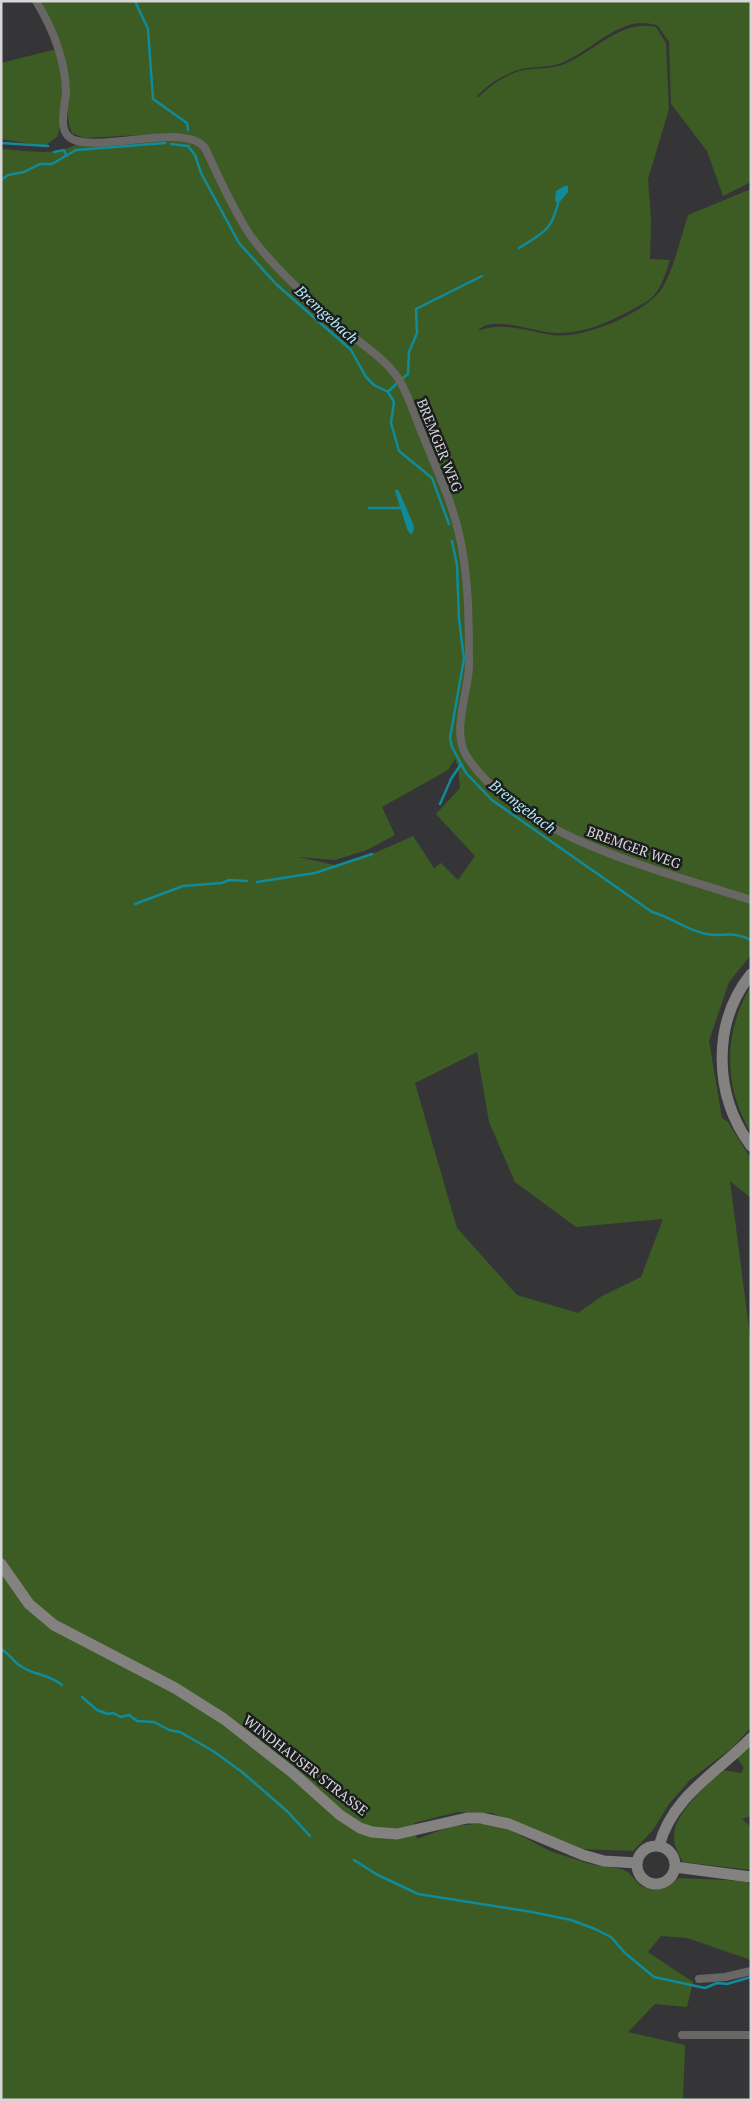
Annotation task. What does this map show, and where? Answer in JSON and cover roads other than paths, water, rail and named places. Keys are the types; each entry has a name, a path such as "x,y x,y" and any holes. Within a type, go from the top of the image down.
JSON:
{"main road":[{"path":"751,974 735,1000 727,1019 722,1050 723,1085 734,1118 751,1146"},
{"name":"WINDHAUSER STRASSE","path":"1,1564 28,1604 54,1625 175,1688 224,1719 293,1773 340,1815 360,1828 372,1832 397,1834 467,1818 481,1818 508,1824 583,1855 604,1860 637,1863"},
{"path":"658,1846 667,1822 678,1804 751,1738"},
{"path":"658,1846 671,1853 675,1867 669,1880 655,1884 643,1880 639,1874 637,1863 642,1852 658,1846"},
{"path":"675,1867 751,1876"}],"street":[{"name":"BREMGER WEG","path":"36,1 50,27 61,56 66,94 63,125 65,133 70,138 92,142 177,138 200,142 205,148 241,220 268,257 337,324 392,370 402,384 441,481 460,535 466,583 469,669 460,731 467,756 494,786 522,810 552,830 617,856 751,900"},
{"path":"698,1979 725,1978 751,1971"},
{"path":"682,2035 751,2035"}],"water":[{"path":"564,186 568,186 568,192 558,204 555,201 556,191"},
{"path":"396,489 399,491 414,526 413,533 410,534 407,529"}],"waterway":[{"name":"Bremgebach","path":"135,1 148,29 153,99 187,123 188,130"},
{"path":"1,143 48,146"},
{"path":"1,180 8,175 24,172 40,164 52,164 76,150 165,143"},
{"name":"Bremgebach","path":"171,144 188,146 195,155 201,173 239,243 276,284 351,350 366,377 374,385 388,392 394,402 391,423 399,451 432,478 449,524"},
{"path":"54,152 64,150 66,155"},
{"path":"519,248 544,231 552,221 558,204"},
{"path":"403,378 408,374 409,352 417,333 416,309 482,276"},
{"path":"388,392 397,383"},
{"path":"369,508 400,508"},
{"name":"Bremgebach","path":"452,541 457,565 459,619 464,659 450,738 452,747 466,773 492,800 652,912 709,935 737,935 751,940"},
{"path":"440,804 451,779 461,764"},
{"path":"257,882 315,873 372,854"},
{"path":"135,904 183,886 222,883 229,880 247,881"},
{"path":"1,1649 22,1667 53,1679 62,1685"},
{"path":"82,1697 97,1710 108,1714 113,1713 121,1717 129,1715 137,1721 154,1722 169,1730 180,1732 213,1751 242,1772 288,1812 310,1836"},
{"path":"354,1860 376,1874 418,1894 532,1912 571,1920 595,1929 611,1937 625,1953 654,1977 705,1988 717,1983 727,1984 751,1977"}]}
